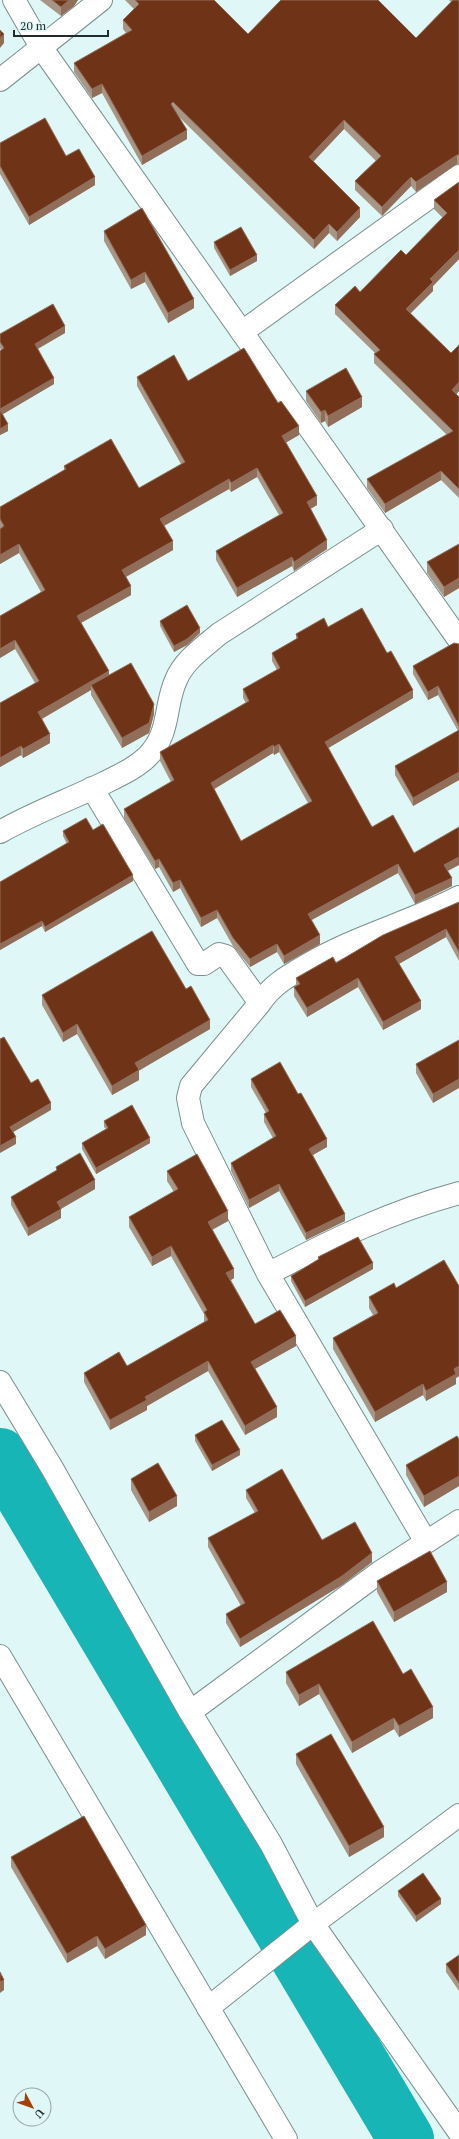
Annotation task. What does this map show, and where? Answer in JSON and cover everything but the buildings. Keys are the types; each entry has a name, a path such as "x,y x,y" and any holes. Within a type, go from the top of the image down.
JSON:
{"street":[{"path":"14,0 41,46 459,640"},
{"path":"0,80 101,0"},
{"path":"242,332 459,176"},
{"path":"0,832 25,818 133,768 149,755 160,739 168,718 175,680 184,666 196,654 219,634 382,529"},
{"path":"92,788 198,964 204,964 219,954 226,956 260,1003"},
{"path":"426,1542 268,1274 193,1123 188,1098 191,1086 260,1003 269,990 285,977 332,950 429,912 459,897"},
{"path":"268,1274 353,1230 419,1204 459,1193"},
{"path":"0,1382 52,1468 190,1712 271,1844 313,1924 459,2132"},
{"path":"190,1712 380,1572 459,1521"},
{"path":"0,1656 286,2139"},
{"path":"208,2008 250,1976 313,1924 459,1815"}],"waterway":[{"path":"0,1456 406,2139"}]}
